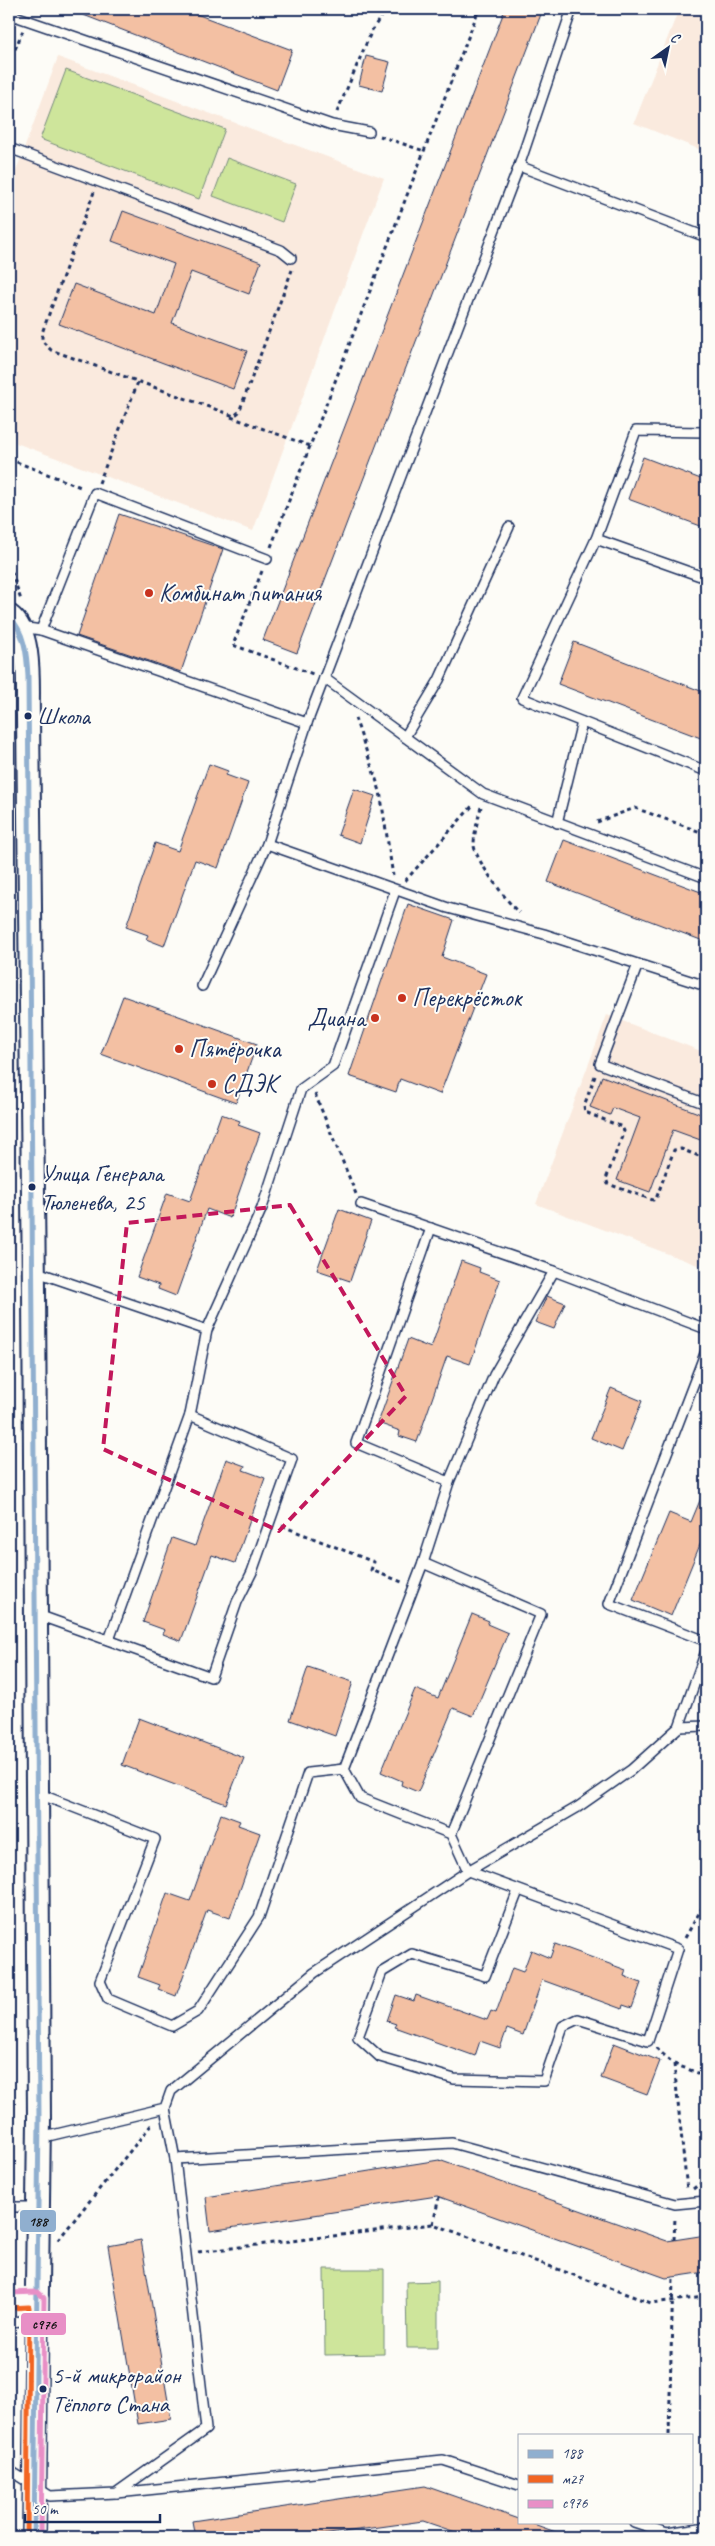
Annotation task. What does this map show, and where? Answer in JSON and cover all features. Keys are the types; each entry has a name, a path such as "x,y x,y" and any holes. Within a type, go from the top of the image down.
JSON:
{"street":[{"path":"14,621 25,638 28,716 34,1271 39,2138 34,2537"}],"lane":[{"path":"202,986 267,844 307,723 519,166 572,9"},
{"path":"9,14 332,124 368,132"},
{"path":"9,148 281,250 290,258"},
{"path":"519,166 706,237"},
{"path":"706,429 705,432 636,431 596,539 522,698 706,771"},
{"path":"41,630 95,493 267,559"},
{"path":"405,737 439,680 509,526"},
{"path":"596,539 706,578"},
{"path":"14,621 307,723"},
{"path":"324,678 483,794 706,878"},
{"path":"557,823 582,722"},
{"path":"267,844 395,891 448,908 544,934 706,986"},
{"path":"109,1640 190,1415 207,1330 262,1208 301,1089 333,1066 395,891"},
{"path":"638,964 600,1064 706,1104"},
{"path":"361,1204 554,1271 706,1329"},
{"path":"431,1228 356,1442 449,1482"},
{"path":"34,1271 207,1330"},
{"path":"518,1891 485,1976 412,1954 382,1972 358,2037 380,2057 454,2079 544,2080 564,2026 578,2019 648,2041 678,1949 468,1871 451,1834 360,1798 344,1769 423,1563 449,1482 494,1375 554,1271"},
{"path":"706,1351 704,1364 609,1604 706,1640"},
{"path":"35,1614 211,1677 237,1602 252,1572 292,1459 190,1415"},
{"path":"423,1563 541,1614 451,1834"},
{"path":"116,2493 206,2429 175,2159 165,2108 171,2090 314,1973 468,1871 578,1807 631,1770 679,1728 706,1650"},
{"path":"679,1728 706,1726"},
{"path":"37,1792 155,1839 100,1981 108,1999 172,2026 198,2011 259,1917 308,1773 344,1769"},
{"path":"39,2138 165,2108"},
{"path":"175,2159 452,2143 675,2204 706,2201"},
{"path":"9,2207 38,2207"},
{"path":"9,2301 37,2309"},
{"path":"9,2322 37,2309"},
{"path":"9,2470 50,2496 116,2493 443,2460 518,2485"},
{"path":"640,2524 667,2533 706,2527"}],"path":[{"path":"332,124 372,30 386,9"},
{"path":"324,678 233,645 480,9"},
{"path":"9,64 27,21"},
{"path":"368,132 424,151"},
{"path":"98,182 42,332 42,341 51,350 310,446"},
{"path":"226,415 234,416 239,412 293,267 290,258"},
{"path":"9,459 95,493 138,382"},
{"path":"347,695 380,791 395,891"},
{"path":"395,891 483,794"},
{"path":"483,794 474,847 488,874 512,906 544,934"},
{"path":"575,830 635,808 706,834"},
{"path":"600,1064 584,1109 588,1114 622,1127 624,1131 606,1179 608,1184 653,1200 656,1198 674,1150 681,1149 706,1158"},
{"path":"315,1093 361,1204"},
{"path":"270,1521 374,1562 371,1570 414,1586"},
{"path":"678,1949 706,1901"},
{"path":"648,2041 674,2064 706,2076"},
{"path":"674,2064 688,2194"},
{"path":"38,2266 165,2108"},
{"path":"433,2224 439,2197"},
{"path":"674,2240 675,2204"},
{"path":"186,2254 433,2224 651,2303 706,2297"},
{"path":"669,2434 673,2277"}],"highlighted area":[{"path":"290,1205 406,1396 279,1531 103,1449 127,1223"}],"shaded area":[{"path":"679,9 706,9 706,152 634,123"},
{"path":"58,57 384,178 253,531 16,443 9,396 9,190"},
{"path":"607,1015 706,1053 706,1249 700,1266 536,1204"}],"green space":[{"path":"66,70 225,129 199,199 40,139"},
{"path":"227,158 296,184 282,222 213,196"},
{"path":"324,2269 384,2269 384,2354 325,2355"},
{"path":"438,2281 438,2348 407,2348 406,2282"}],"building":[{"path":"68,9 183,9 292,50 277,90"},
{"path":"505,9 543,9 297,653 263,640"},
{"path":"366,56 390,62 382,91 359,85"},
{"path":"123,211 261,262 249,294 191,272 172,323 247,351 233,389 59,324 74,284 156,315 174,264 112,241"},
{"path":"643,457 706,481 706,528 628,499"},
{"name":"Комбинат питания","path":"119,514 223,549 181,672 77,636"},
{"path":"574,642 706,693 706,740 558,684"},
{"path":"209,764 228,771 226,775 248,783 218,868 195,860 164,946 146,939 148,935 126,927 155,843 178,851"},
{"path":"354,789 375,796 360,843 338,835"},
{"path":"564,840 706,894 706,942 548,882"},
{"name":"Перекрёсток","path":"408,904 454,920 442,957 486,974 440,1094 400,1079 396,1092 349,1076"},
{"name":"Пятёрочка","path":"123,996 257,1044 236,1103 101,1054"},
{"path":"602,1076 706,1116 706,1142 673,1130 650,1192 617,1180 640,1118 613,1108 610,1115 590,1107"},
{"path":"221,1114 240,1121 238,1125 260,1133 230,1218 207,1209 176,1296 158,1289 159,1285 137,1277 167,1193 190,1201"},
{"path":"339,1209 371,1221 350,1281 317,1270"},
{"path":"461,1261 480,1268 479,1272 500,1280 470,1364 447,1356 417,1442 399,1436 400,1431 378,1423 408,1339 431,1348"},
{"path":"547,1296 565,1303 554,1329 535,1322"},
{"path":"611,1388 642,1401 622,1451 591,1438"},
{"path":"226,1459 245,1466 243,1470 265,1478 235,1563 212,1555 181,1641 163,1634 165,1630 143,1622 172,1538 195,1546"},
{"path":"706,1486 706,1530 671,1616 633,1600 669,1513 691,1522"},
{"path":"472,1614 489,1621 487,1624 508,1633 473,1716 453,1708 418,1792 401,1785 402,1781 381,1772 415,1689 438,1698"},
{"path":"308,1667 353,1682 335,1736 290,1720"},
{"path":"139,1718 244,1758 226,1804 122,1765"},
{"path":"221,1814 240,1821 238,1825 260,1833 230,1918 207,1910 176,1996 158,1989 160,1985 138,1977 167,1893 190,1901"},
{"path":"555,1944 626,1970 624,1976 641,1983 632,2008 623,2005 622,2009 542,1980 523,2035 507,2029 500,2048 480,2041 475,2056 394,2027 396,2024 387,2021 396,1995 414,2001 416,1995 487,2020 491,2011 496,2013 512,1968 523,1972 531,1950 550,1958"},
{"path":"614,2043 660,2061 647,2095 601,2078"},
{"path":"439,2160 667,2241 706,2235 706,2272 666,2278 437,2196 210,2231 206,2197"},
{"path":"141,2240 171,2419 138,2424 108,2246"},
{"path":"425,2486 518,2519 518,2524 534,2524 564,2535 564,2537 470,2537 423,2521 307,2537 195,2537 192,2521"}],"transit line":[{"name":"188","path":"9,616 19,629 22,637 26,652 28,677 39,2119 34,2537"},
{"name":"с976","path":"9,2293 38,2292 44,2298 41,2537"},
{"name":"м27","path":"10,2308 29,2307 27,2537"}],"place":[{"name":"Комбинат питания","path":"149,593"},
{"name":"Школа","path":"28,716"},
{"name":"Перекрёсток","path":"402,998"},
{"name":"Диана","path":"375,1018"},
{"name":"Пятёрочка","path":"179,1049"},
{"name":"СДЭК","path":"212,1084"},
{"name":"Улица Генерала Тюленева, 25","path":"32,1187"},
{"name":"5-й микрорайон Тёплого Стана","path":"43,2389"}]}
